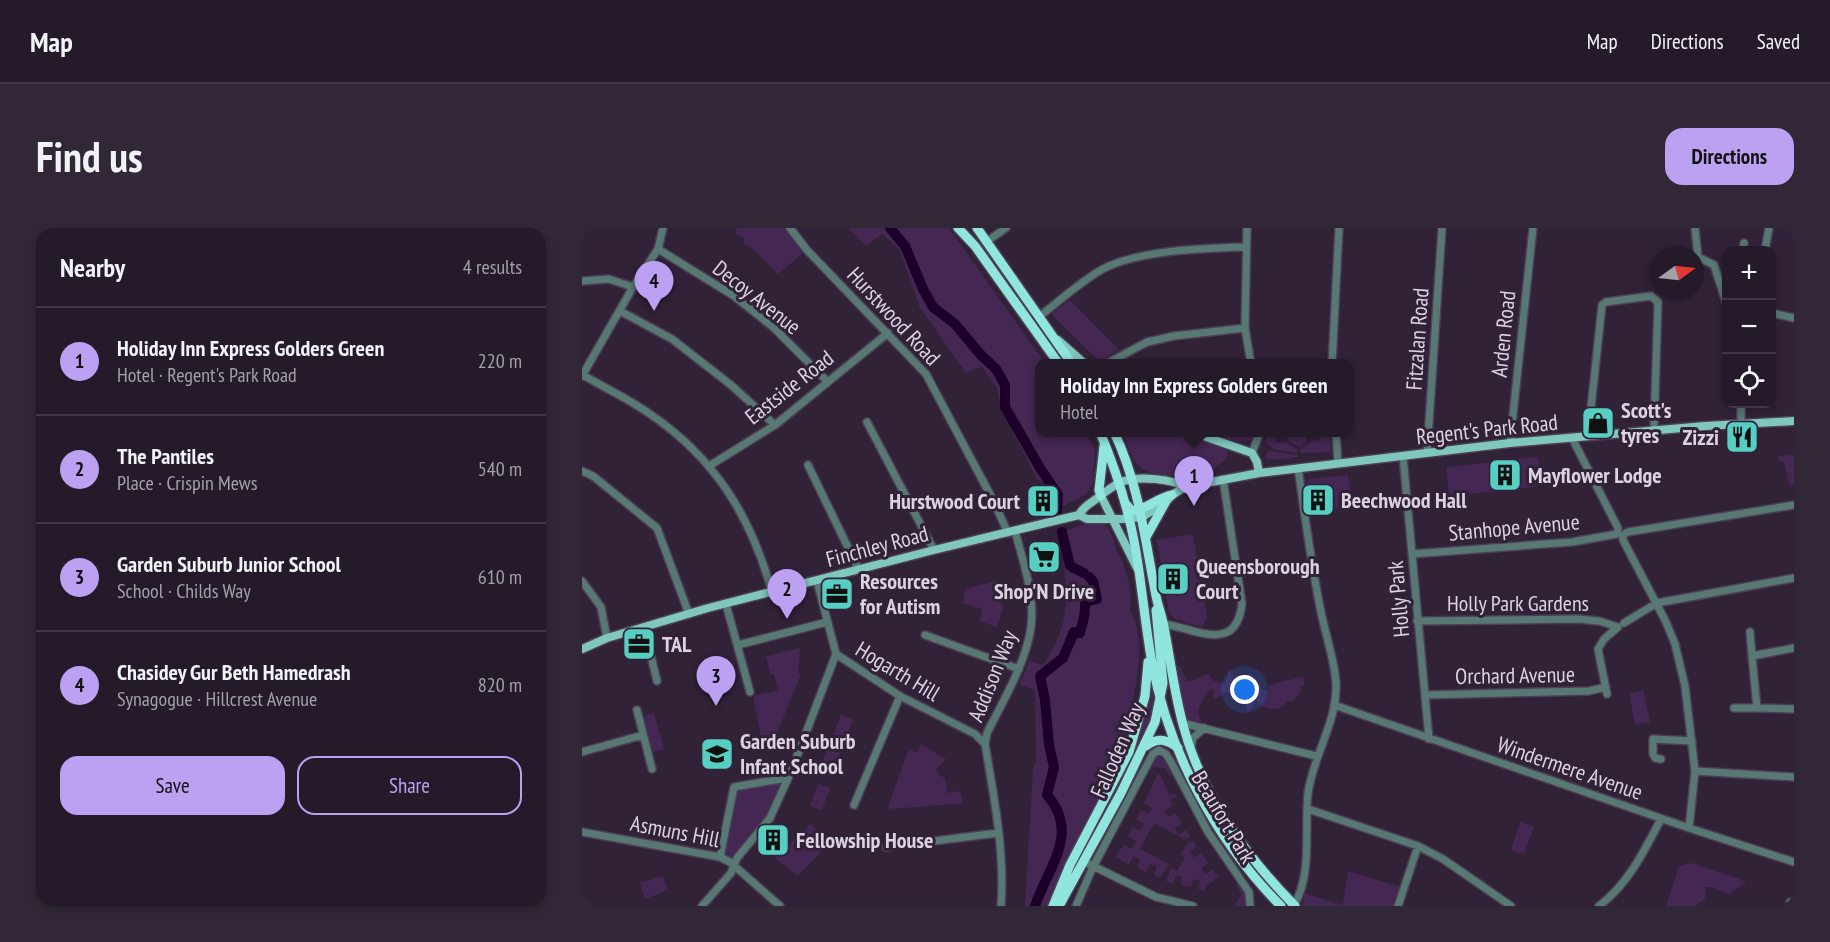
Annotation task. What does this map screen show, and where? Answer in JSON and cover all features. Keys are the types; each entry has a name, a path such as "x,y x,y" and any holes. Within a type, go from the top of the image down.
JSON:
{"highway":[{"path":"958,228 975,246"},
{"path":"964,228 1056,359"},
{"path":"977,228 1069,359"},
{"path":"1102,437 1125,503 1137,516 1146,537 1182,723 1191,749 1211,796 1243,848 1294,905"},
{"path":"1116,437 1132,479 1149,644 1161,698 1178,748 1219,830 1255,878 1281,906"},
{"path":"1101,496 1099,490 1105,444"},
{"path":"1137,516 1161,497 1169,499 1146,537"},
{"name":"Falloden Way","path":"1059,906 1089,864 1155,722 1161,698 1163,671 1156,622 1156,598"},
{"name":"Falloden Way","path":"1053,906 1075,856 1129,752 1144,696 1149,644"},
{"path":"1144,747 1160,740 1170,742 1178,748"},
{"path":"1075,856 1089,864"}],"main road":[{"path":"1053,336 1080,359"},
{"name":"Regent's Park Road","path":"1169,499 1185,487 1258,473 1338,463 1510,443 1741,423 1794,421"},
{"path":"1206,437 1252,453 1257,462 1258,473"},
{"name":"Regent's Park Road","path":"1119,483 1132,479 1176,482 1185,487"},
{"name":"Finchley Road","path":"1079,515 1083,508 1119,483"},
{"path":"1101,496 1141,577"},
{"name":"Finchley Road","path":"582,649 607,638 726,604 1079,515 1087,519 1137,516"}],"street":[{"path":"663,228 658,249 582,375 649,413 679,435 709,466 729,493 746,522 763,558 772,592"},
{"name":"Hurstwood Road","path":"790,228 807,249 926,374 1012,532"},
{"path":"987,242 1006,228"},
{"path":"1247,228 1245,328 1250,359"},
{"path":"1332,359 1339,228"},
{"name":"Fitzalan Road","path":"1427,453 1442,228"},
{"name":"Arden Road","path":"1510,443 1533,228"},
{"path":"1695,228 1698,257 1714,265 1725,300"},
{"path":"1766,246 1769,228"},
{"path":"1039,317 1103,269 1131,259 1208,248 1246,247"},
{"name":"Decoy Avenue","path":"658,249 734,296 772,327 827,381"},
{"path":"1718,273 1722,271"},
{"path":"582,281 609,279 633,287"},
{"path":"1588,436 1602,305 1606,302 1651,296 1658,302 1654,430"},
{"path":"620,311 672,339 731,385 775,425"},
{"path":"1776,314 1794,318"},
{"path":"1114,359 1147,342 1174,336 1245,328"},
{"name":"Eastside Road","path":"709,466 775,425 888,333"},
{"path":"1741,408 1741,423"},
{"path":"867,422 934,550"},
{"path":"1252,453 1258,437"},
{"path":"1336,437 1338,463"},
{"path":"1572,438 1657,603 1675,644 1685,686 1695,771 1689,828"},
{"name":"Holly Park","path":"1403,456 1429,738"},
{"path":"808,465 859,570"},
{"path":"1294,905 1300,894 1306,860 1308,794 1316,756 1334,705 1336,686 1320,611 1298,468"},
{"path":"582,471 593,476 657,528 689,614"},
{"path":"1164,624 1210,635 1225,634 1234,628 1240,618 1242,604 1223,479"},
{"name":"Stanhope Avenue","path":"1412,554 1572,542 1794,505"},
{"name":"Addison Way","path":"1001,906 1002,874 998,833 985,744 987,733 1019,669 1031,626 1030,594 1012,532"},
{"path":"1621,625 1657,603 1794,578"},
{"path":"582,581 601,607 607,638"},
{"path":"702,906 731,873 737,858 770,818 836,654 817,581"},
{"path":"726,604 750,692"},
{"name":"Holly Park Gardens","path":"1418,621 1578,619 1621,625"},
{"path":"738,645 827,622"},
{"name":"Orchard Avenue","path":"1425,695 1606,691 1598,650 1604,639 1621,625"},
{"path":"644,627 657,681"},
{"path":"1750,632 1757,708"},
{"path":"925,635 1019,669"},
{"path":"1752,656 1794,648"},
{"name":"Hogarth Hill","path":"836,654 900,696 975,734 985,744"},
{"path":"854,806 900,696"},
{"name":"Windermere Avenue","path":"1334,705 1661,819 1794,862"},
{"path":"1734,708 1794,709"},
{"path":"637,710 652,769"},
{"path":"1182,723 1316,756"},
{"path":"1191,749 1193,738 1204,728"},
{"path":"975,734 987,733"},
{"path":"582,752 643,735"},
{"path":"1661,759 1655,758 1653,754 1653,739 1692,741"},
{"name":"Beaufort Park","path":"1089,864 1153,754 1159,750 1166,754 1208,832 1249,892 1250,906"},
{"path":"1695,771 1794,777"},
{"path":"720,857 734,787 787,778"},
{"path":"1308,809 1418,846 1443,859 1511,906"},
{"path":"1599,906 1622,885 1634,869 1661,819"},
{"name":"Asmuns Hill","path":"582,832 720,857 730,862 780,906"},
{"path":"886,847 998,833"},
{"path":"1398,906 1418,846"},
{"path":"1076,906 1089,864 1156,897 1193,906"},
{"path":"1154,906 1156,897"}],"shaded area":[{"path":"734,228 785,228 803,253 778,274 752,248 743,243 744,239 735,234 737,231"},
{"path":"849,228 949,228 1042,359 1035,359 1035,437 1088,437 1095,450 1093,484 1086,494 1056,510 1048,485 1037,479 1001,409 997,388 981,366 966,373 920,308 900,250 882,234 866,246"},
{"path":"1070,300 1119,350 1103,359 1097,359 1052,314"},
{"path":"1124,437 1196,437 1225,447 1224,450 1228,451 1225,460 1209,471 1182,476 1150,472 1136,463"},
{"path":"1224,437 1254,437 1246,441"},
{"path":"1266,437 1276,437 1275,442 1287,443 1297,450 1297,453 1273,449 1266,442"},
{"path":"1288,437 1307,437 1305,443 1300,446 1291,443"},
{"path":"1312,437 1314,441 1321,440 1321,437 1330,437 1329,452 1301,453 1301,449 1311,442"},
{"path":"1268,451 1298,455 1298,457 1269,460 1265,456"},
{"path":"1794,455 1794,485 1789,485 1784,461 1779,461 1778,456"},
{"path":"1538,457 1542,486 1449,496 1446,467"},
{"path":"1348,475 1351,498 1338,500 1339,508 1310,512 1306,484 1310,479"},
{"path":"1100,523 1110,531 1126,572 1130,587 1130,610 1139,642 1138,666 1128,726 1121,753 1105,792 1047,906 1025,906 1033,769 1036,761 1035,690 1020,685 1029,661 1043,665 1060,633 1066,602 1066,586 1059,534 1081,525"},
{"path":"1193,534 1207,617 1202,627 1175,619 1169,613 1157,540"},
{"path":"996,581 1003,609 997,627 979,621 983,609 963,603 965,589"},
{"path":"800,648 798,672 801,674 772,746 762,742 754,696 778,690 774,674 770,674 766,656"},
{"path":"1176,665 1180,667 1187,681 1208,674 1214,681 1225,684 1229,669 1234,678 1234,685 1247,687 1246,677 1249,673 1257,680 1263,691 1269,691 1268,686 1272,684 1303,677 1305,684 1300,687 1301,691 1294,701 1288,701 1282,707 1267,708 1255,699 1253,707 1248,712 1246,694 1225,693 1213,699 1214,689 1210,689 1198,712 1202,723 1188,720 1186,717"},
{"path":"1151,677 1157,698 1150,722 1127,766 1142,722"},
{"path":"1643,690 1650,722 1635,725 1629,693"},
{"path":"654,713 664,749 653,752 642,717"},
{"path":"841,715 853,720 831,777 819,771"},
{"path":"921,744 946,759 935,770 945,779 947,793 960,791 963,803 892,809 888,807 909,748 917,753"},
{"path":"1158,757 1164,759 1172,776 1170,777 1165,768 1153,767 1148,775 1146,774 1153,760"},
{"path":"1157,775 1160,775 1170,795 1175,793 1177,796 1170,800 1173,806 1165,810 1168,817 1176,813 1182,824 1175,828 1178,835 1187,830 1190,837 1184,839 1154,823 1140,849 1169,864 1160,878 1154,875 1157,866 1150,864 1146,873 1137,867 1140,859 1133,856 1129,865 1115,857 1124,845 1132,849 1136,841 1128,836 1133,827 1140,831 1144,824 1136,819 1141,810 1149,814 1152,808 1144,803"},
{"path":"783,781 767,815 731,857 723,856 736,788"},
{"path":"818,784 830,788 822,810 810,806"},
{"path":"1520,822 1534,827 1524,854 1511,850"},
{"path":"811,824 830,842 798,876 775,858"},
{"path":"1193,841 1197,847 1190,852 1194,858 1201,853 1208,863 1201,868 1205,874 1213,869 1216,875 1220,876 1206,886 1205,891 1198,889 1200,881 1193,879 1191,887 1181,885 1182,877 1176,875 1173,884 1166,881 1171,867 1177,871 1185,858 1181,854 1186,844"},
{"path":"1691,863 1745,881 1745,883 1729,895 1713,887 1706,887 1705,899 1695,906 1666,906 1679,866"},
{"path":"1348,871 1401,887 1396,906 1303,906 1304,893 1343,905"},
{"path":"663,876 668,890 645,899 640,883"},
{"path":"1238,883 1247,894 1248,906 1234,906 1242,894 1236,885"}],"waterway":[{"path":"890,228 905,246 933,307 955,324 996,369 1005,385 1005,407 1058,495 1057,511"},
{"path":"1062,532 1070,566 1084,573"},
{"path":"1035,906 1053,865 1061,837 1061,823 1057,809 1047,795 1054,767 1040,676 1063,658 1074,632 1080,633 1085,615 1085,602 1097,599 1093,581 1089,577"}],"place":[{"name":"Chasidey Gur Beth Hamedrash","path":"654,311"},
{"name":"Scott's tyres","path":"1598,423"},
{"name":"Zizzi","path":"1742,437"},
{"name":"Mayflower Lodge","path":"1505,475"},
{"name":"Beechwood Hall","path":"1318,500"},
{"name":"Hurstwood Court","path":"1043,501"},
{"name":"Holiday Inn Express Golders Green","path":"1194,506"},
{"name":"Shop'N Drive","path":"1044,557"},
{"name":"Queensborough Court","path":"1173,579"},
{"name":"Resources for Autism","path":"837,594"},
{"name":"The Pantiles","path":"787,619"},
{"name":"TAL","path":"639,644"},
{"name":"Garden Suburb Junior School","path":"716,706"},
{"name":"Garden Suburb Infant School","path":"717,754"},
{"name":"Fellowship House","path":"773,840"}]}
